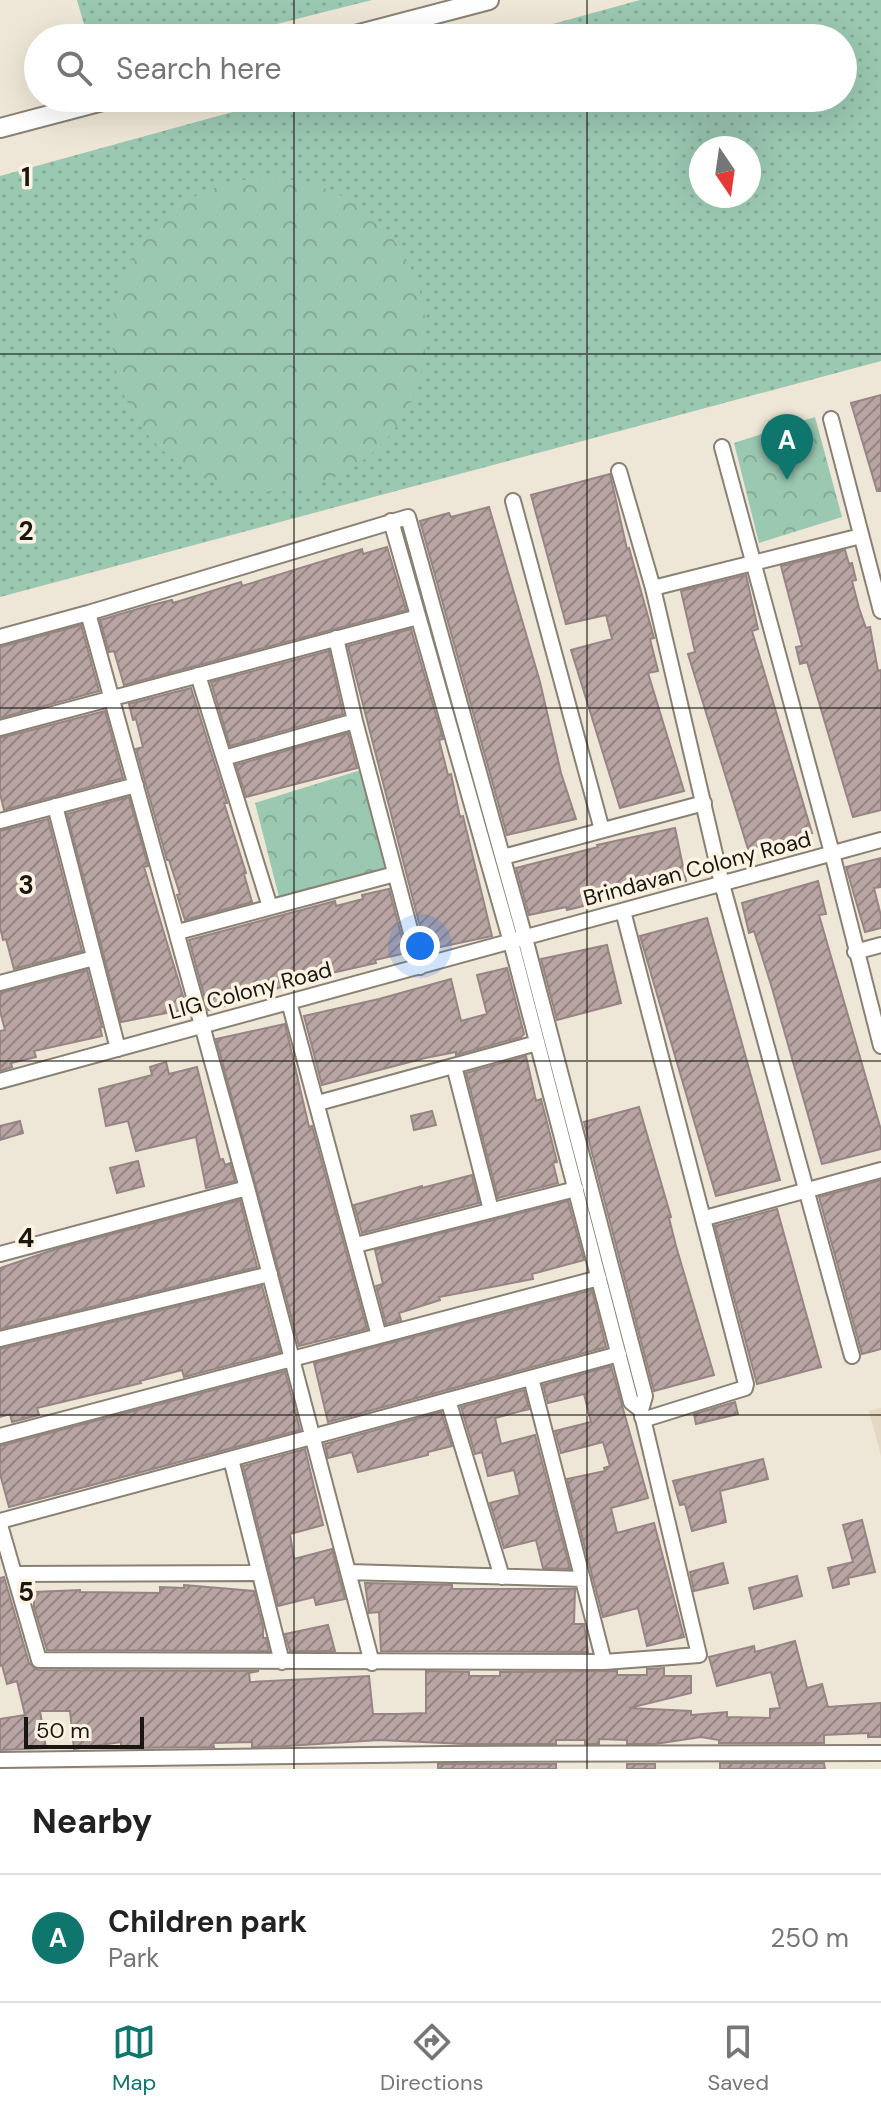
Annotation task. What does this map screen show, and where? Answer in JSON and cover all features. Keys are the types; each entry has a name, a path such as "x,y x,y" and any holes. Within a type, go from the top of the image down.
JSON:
{"street":[{"path":"397,24 489,0"},
{"path":"0,128 61,112"},
{"path":"831,419 881,611"},
{"path":"722,447 881,1046"},
{"path":"619,471 653,588 722,884 852,1356"},
{"path":"513,501 602,830"},
{"path":"0,637 408,517 503,857 537,1043 631,1402 649,1418 745,1388 746,1384 623,911"},
{"path":"391,521 518,940 645,1396 642,1413 699,1655 604,1662 39,1660 0,1523 619,1354"},
{"path":"653,588 861,536"},
{"path":"88,613 178,932 372,1663"},
{"path":"0,728 418,617"},
{"path":"336,638 420,967"},
{"path":"198,675 270,907"},
{"path":"224,758 355,721"},
{"path":"0,821 136,785"},
{"path":"503,857 704,803"},
{"path":"55,806 118,1049"},
{"name":"Brindavan Colony Road","path":"518,940 881,840"},
{"path":"178,932 395,874"},
{"name":"LIG Colony Road","path":"0,1081 518,940"},
{"path":"855,952 881,945"},
{"path":"0,981 94,958"},
{"path":"289,1002 379,1336"},
{"path":"318,1103 537,1043"},
{"path":"454,1066 491,1210"},
{"path":"705,1218 881,1170"},
{"path":"0,1254 247,1188"},
{"path":"356,1245 576,1189"},
{"path":"0,1339 270,1274"},
{"path":"0,1436 599,1278"},
{"path":"531,1378 604,1662"},
{"path":"448,1400 502,1577"},
{"path":"231,1459 282,1662"},
{"path":"348,1572 583,1579"},
{"path":"14,1574 259,1573"},
{"path":"0,1760 37,1764 665,1761 881,1753"}],"shaded area":[{"path":"881,1408 881,1456 869,1411"}],"green space":[{"path":"77,0 372,0 277,24 84,24"},
{"path":"640,0 881,0 881,361 0,597 0,176 232,112 857,112 857,24 553,24"},
{"path":"254,178 284,178 315,184 343,196 369,213 391,235 408,261 420,289 426,335 420,381 408,409 391,435 369,457 343,474 315,486 284,492 254,492 223,486 195,474 169,457 147,435 130,409 118,381 112,350 112,320 118,289 130,261 147,235 169,213 195,196 223,184"},
{"path":"815,417 842,517 759,543 734,443"},
{"path":"364,769 391,871 280,901 255,803"}],"building":[{"path":"881,395 881,491 877,491 851,403"},
{"path":"610,474 627,549 654,638 650,639 658,671 648,673 684,791 620,808 571,650 612,639 606,615 566,624 531,495"},
{"path":"489,507 576,819 507,835 420,521"},
{"path":"387,547 406,610 124,685 114,651 109,652 100,620 172,600 173,603 241,582 242,586 362,549 363,554"},
{"path":"845,550 849,564 852,563 856,580 852,581 859,608 866,628 870,627 878,671 881,670 881,810 853,817 807,662 800,664 796,647 802,646 781,566"},
{"path":"746,575 758,629 752,631 812,833 748,849 688,654 695,652 681,591"},
{"path":"81,625 99,691 0,718 0,647"},
{"path":"411,629 443,739 439,740 448,775 451,774 460,817 463,816 492,936 426,950 348,646"},
{"path":"329,651 343,714 230,746 211,682"},
{"path":"191,688 227,803 224,803 252,902 185,920 136,749 143,747 129,704"},
{"path":"105,711 123,778 4,810 0,794 0,738"},
{"path":"348,733 357,768 246,797 236,765"},
{"path":"129,797 148,866 144,867 187,1009 121,1022 67,814"},
{"path":"48,819 82,951 14,969 0,927 0,831"},
{"path":"675,828 686,881 567,910 566,907 529,915 516,868 597,845"},
{"path":"881,858 881,887 874,888 881,928 865,932 846,867"},
{"path":"818,881 826,914 819,915 881,1130 881,1149 822,1164 772,988 754,931 749,933 742,903"},
{"path":"389,889 406,953 305,979 257,995 258,998 208,1010 189,940 335,901 336,906 363,899 362,895"},
{"path":"707,918 780,1180 716,1196 640,936"},
{"path":"607,945 621,1003 557,1020 541,959"},
{"path":"507,968 524,1034 521,1037 322,1085 304,1016 451,979 461,1021 487,1014 477,975"},
{"path":"87,970 102,1036 34,1051 36,1057 11,1063 12,1067 0,1071 0,1031 5,1030 0,1011 0,993"},
{"path":"285,1024 309,1127 312,1126 367,1329 299,1346 216,1039"},
{"path":"526,1056 536,1101 541,1099 552,1142 558,1183 498,1198 466,1073"},
{"path":"166,1062 169,1074 197,1067 220,1160 223,1159 225,1165 230,1163 235,1181 206,1188 196,1137 136,1151 128,1121 106,1126 99,1089 152,1075 150,1067"},
{"path":"639,1107 714,1375 654,1391 584,1122"},
{"path":"432,1111 436,1125 414,1130 411,1116"},
{"path":"20,1121 23,1133 0,1140 0,1126"},
{"path":"138,1161 144,1186 117,1193 110,1168"},
{"path":"472,1175 479,1203 362,1233 354,1205"},
{"path":"881,1180 881,1349 862,1354 819,1197"},
{"path":"240,1200 257,1267 0,1329 0,1268 56,1249"},
{"path":"568,1201 584,1260 532,1274 533,1279 439,1297 440,1300 399,1313 401,1320 386,1324 376,1286 383,1284 375,1250"},
{"path":"777,1209 821,1367 757,1384 715,1226"},
{"path":"262,1286 280,1352 184,1377 182,1370 37,1408 39,1415 12,1422 10,1414 0,1417 0,1349"},
{"path":"592,1290 606,1347 328,1422 314,1363"},
{"path":"611,1366 648,1498 611,1508 617,1533 654,1523 684,1637 647,1646 638,1608 603,1617 567,1479 605,1471 604,1468 610,1466 603,1442 561,1453 555,1431 591,1422 584,1394 548,1403 543,1385"},
{"path":"285,1371 300,1430 9,1507 0,1474 0,1446"},
{"path":"524,1390 529,1409 495,1418 501,1444 535,1435 570,1569 543,1568 536,1540 504,1548 490,1503 520,1495 514,1470 488,1476 482,1452 475,1454 461,1407"},
{"path":"735,1402 738,1414 696,1424 694,1414"},
{"path":"441,1412 452,1446 358,1472 352,1452 328,1458 325,1444"},
{"path":"305,1449 323,1525 290,1534 294,1559 332,1549 345,1599 316,1605 314,1597 278,1606 243,1466"},
{"path":"763,1459 768,1479 720,1491 726,1522 692,1531 685,1504 680,1505 673,1481"},
{"path":"862,1520 875,1572 848,1578 849,1584 833,1588 828,1568 853,1562 843,1525"},
{"path":"723,1563 728,1583 694,1591 690,1572"},
{"path":"797,1576 802,1596 754,1609 749,1588"},
{"path":"4,1577 29,1663 38,1670 259,1671 249,1673 250,1682 369,1676 373,1714 398,1714 426,1713 426,1671 469,1672 469,1676 500,1676 500,1672 617,1671 617,1675 647,1675 647,1669 664,1668 664,1676 691,1676 691,1693 629,1708 691,1711 691,1715 727,1712 727,1717 770,1718 770,1709 780,1708 771,1672 717,1686 709,1657 754,1646 755,1652 795,1641 807,1688 822,1684 828,1707 881,1703 881,1737 868,1737 868,1733 824,1735 824,1743 719,1743 719,1740 701,1737 655,1744 627,1744 627,1740 599,1739 599,1744 585,1744 585,1740 556,1740 556,1744 465,1744 379,1740 287,1746 252,1747 252,1742 213,1743 214,1747 121,1748 121,1742 74,1749 70,1711 40,1711 46,1748 0,1750 0,1719 25,1715 17,1681 7,1684 0,1666 0,1578"},
{"path":"365,1583 452,1585 452,1589 575,1589 574,1624 584,1624 588,1652 381,1651 379,1612 369,1613"},
{"path":"184,1585 254,1591 263,1638 266,1638 269,1651 47,1650 34,1607 34,1592 160,1593 160,1587 184,1588"},
{"path":"328,1625 335,1651 290,1651 285,1634"},
{"path":"720,1763 824,1763 825,1769 720,1769"},
{"path":"438,1764 556,1764 556,1769 438,1769"},
{"path":"627,1764 655,1764 655,1769 627,1769"}],"place":[{"name":"Children park","path":"787,480"}]}
